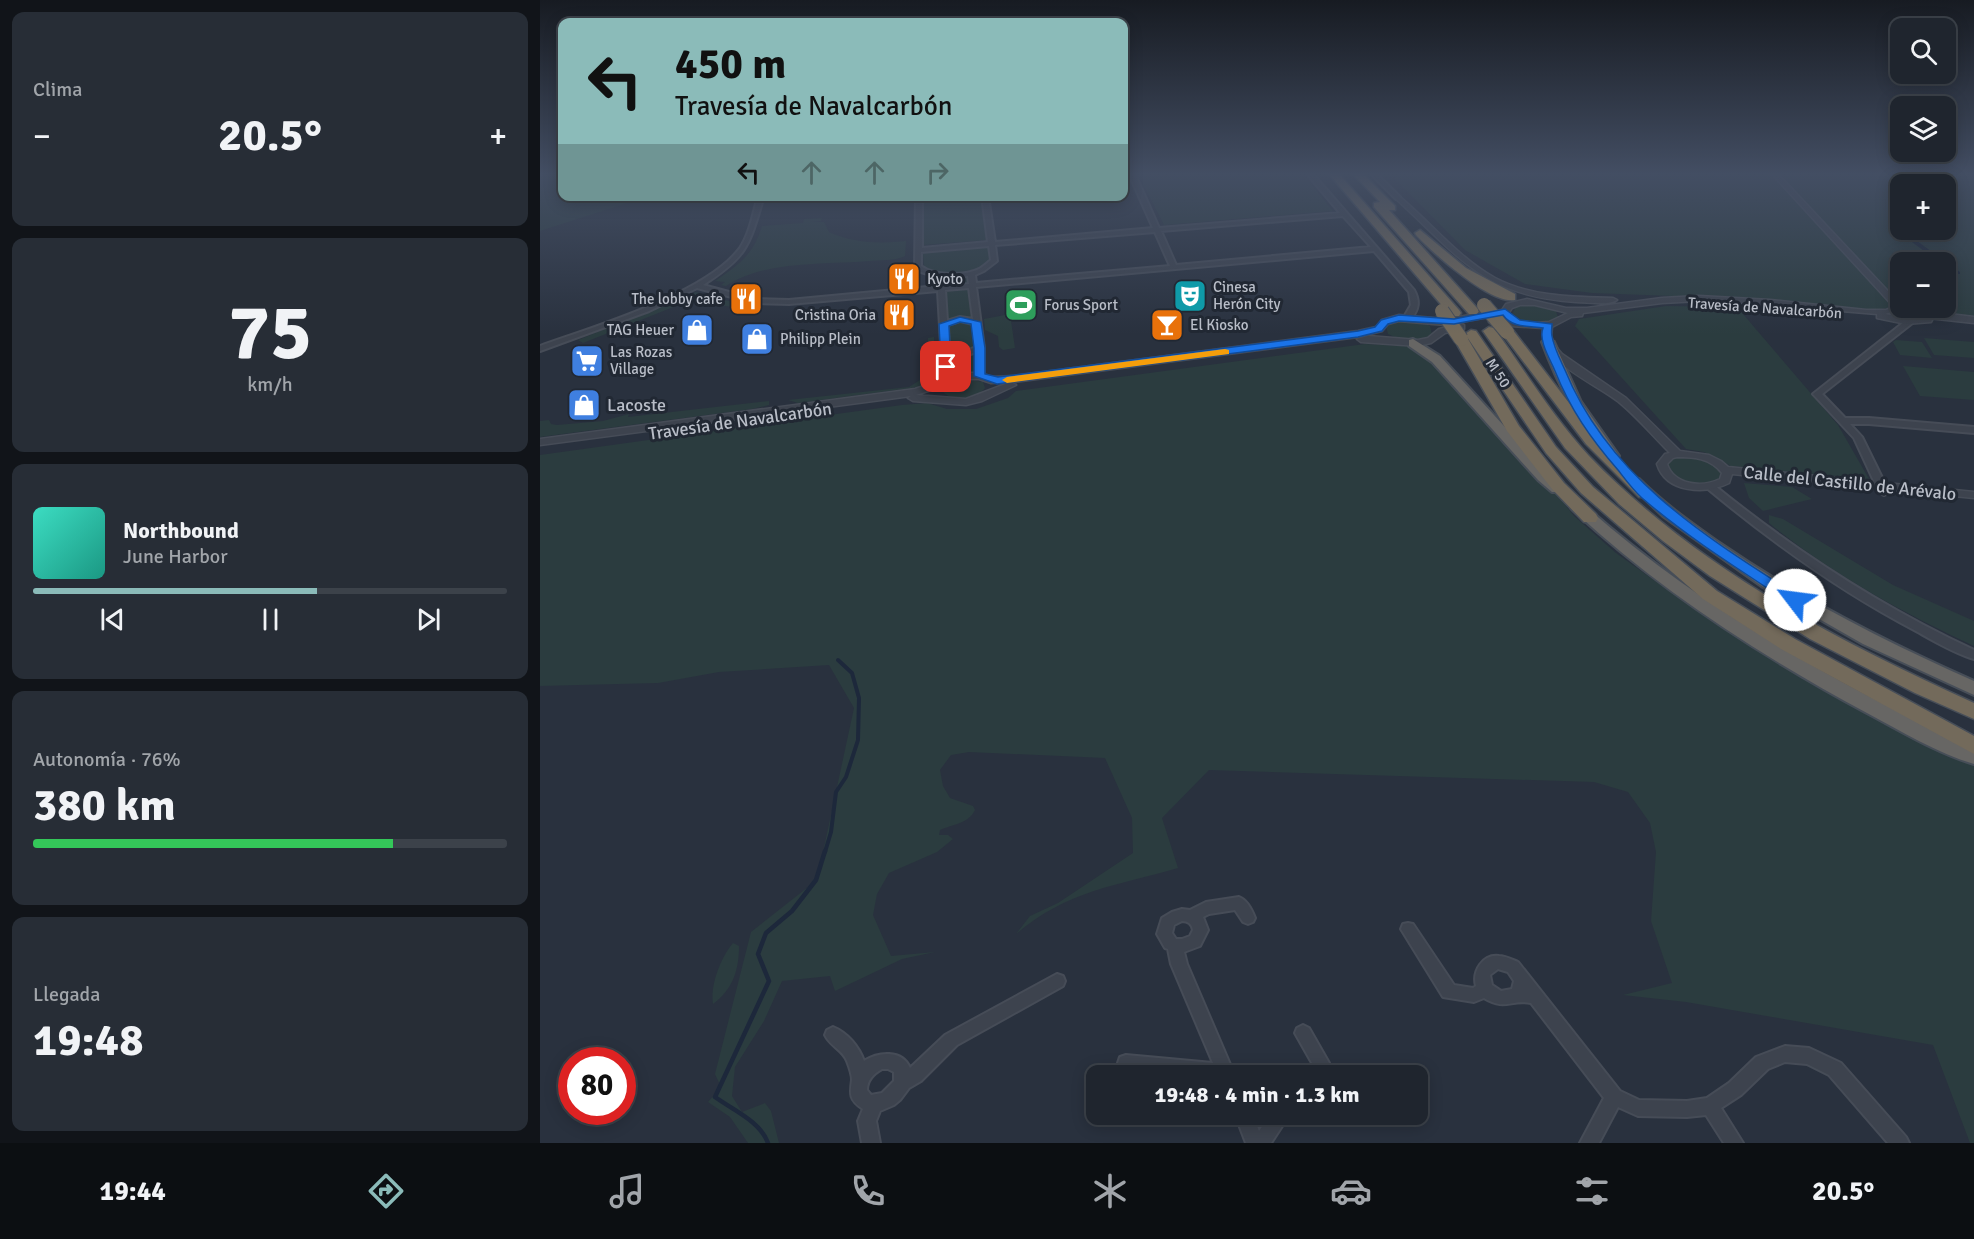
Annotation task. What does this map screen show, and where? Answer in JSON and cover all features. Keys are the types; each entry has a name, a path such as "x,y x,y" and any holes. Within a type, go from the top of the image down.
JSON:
{"highway":[{"path":"1374,227 1449,312"},
{"path":"1378,227 1449,312 1466,336 1512,428 1558,486 1590,518"},
{"path":"1401,227 1478,308 1511,327 1529,358 1592,441 1645,494 1771,585 1830,620 1974,689"},
{"path":"1414,227 1478,308 1490,331 1564,436 1605,481 1640,513 1700,560 1740,587 1839,646 1903,680 1974,712"},
{"path":"1419,227 1462,271 1494,290 1517,299"},
{"name":"M 50","path":"1466,336 1551,450 1587,490 1672,562"},
{"path":"1548,342 1568,391 1581,415 1599,441 1645,494"},
{"path":"1413,343 1436,358 1543,477 1636,557 1694,600 1773,651 1853,696 1974,757"},
{"path":"1672,562 1794,641 1868,682 1974,733"},
{"path":"1672,562 1710,595 1788,644 1974,746"},
{"path":"1740,587 1883,660 1974,699"}],"street":[{"path":"540,349 662,302 696,285 723,268 741,251 750,227"},
{"path":"918,227 920,269 941,276 971,274 982,270 994,261 989,227"},
{"path":"918,250 1187,227"},
{"path":"1356,227 1412,291 1415,298 1415,309 1408,317"},
{"path":"1425,227 1490,278 1542,296 1573,299 1674,299"},
{"path":"1825,227 1890,297"},
{"path":"1156,230 1174,267"},
{"path":"696,285 755,301 789,302 1375,249"},
{"path":"971,274 980,348 980,376"},
{"path":"941,276 947,380"},
{"name":"Travesía de Navalcarbón","path":"540,448 901,400 939,398 952,402 969,402 985,397 992,385 1026,378 1358,334 1379,329 1380,325 1391,319 1408,317 1429,321 1454,321 1505,312 1517,299 1550,304 1564,314 1658,304 1707,302 1896,319 1916,318"},
{"name":"Travesía de Navalcarbón","path":"1564,314 1674,299 1726,300 1896,319"},
{"path":"1505,312 1511,327"},
{"name":"Travesía de Navalcarbón","path":"1548,326 1560,322 1564,314"},
{"path":"1916,318 1974,321"},
{"path":"1883,489 1858,438 1817,394 1896,319"},
{"path":"944,324 960,320 976,322"},
{"path":"1429,321 1437,326 1440,332"},
{"path":"1413,343 1432,340 1440,332 1493,322 1511,327 1548,326 1546,332 1548,342 1558,355 1574,369 1613,393 1677,454"},
{"path":"1379,329 1388,339"},
{"name":"Travesía de Navalcarbón","path":"540,442 900,394 936,387 947,380 963,376 980,376 992,385 1361,339 1388,339 1413,343"},
{"path":"946,351 962,355 980,348"},
{"path":"936,387 936,395 939,398"},
{"path":"1844,421 1974,430"},
{"path":"1677,454 1706,457 1726,473 1725,481 1711,487 1691,486 1666,474 1662,464 1669,456 1677,454"},
{"name":"Calle del Castillo de Arévalo","path":"1726,473 1974,501"},
{"path":"1711,487 1761,530 1816,569 1909,623 1974,655"},
{"name":"Calle del Castillo de Arévalo","path":"1883,489 1974,495"},
{"path":"1191,916 1200,925 1199,936 1189,945 1170,943 1164,934 1167,922 1178,915 1191,916 1206,908 1239,903 1248,918"},
{"path":"1408,929 1449,992 1474,995 1485,989"},
{"path":"1175,945 1179,964 1222,1065"},
{"path":"1506,963 1519,973 1520,987 1510,998 1501,998 1485,989 1482,974 1490,964 1506,963"},
{"path":"833,1035 853,1053 860,1076 858,1092 866,1102 874,1104 892,1098 903,1082 915,1075 951,1040 1058,981"},
{"path":"1520,987 1535,997 1614,1097 1638,1108 1686,1109 1710,1106 1735,1089 1762,1063 1785,1054 1809,1056 1835,1069 1900,1143"},
{"path":"1303,1033 1321,1063 1320,1065"},
{"path":"860,1076 873,1064 890,1060 902,1068 903,1082"},
{"path":"1126,1063 1144,1065"},
{"path":"1589,1143 1614,1097"},
{"path":"871,1143 867,1121 874,1104"},
{"path":"1710,1106 1734,1143"},
{"path":"1248,1125 1255,1143"},
{"path":"1260,1143 1274,1125"}],"shaded area":[{"path":"761,227 827,227 829,232 857,240 906,241 905,256 888,260 777,268 742,278 726,286 721,285 725,282 715,281 750,252"},
{"path":"923,227 985,227 987,240 923,245"},
{"path":"1443,227 1890,227 1890,240 1956,240 1956,227 1974,227 1974,318 1956,316 1956,252 1890,252 1890,308 1876,310 1699,297 1592,293 1525,284 1465,250"},
{"path":"988,247 990,262 968,273 975,372 950,375 946,275 924,268 923,253"},
{"path":"696,292 743,305 740,308 696,302 681,304 583,343 578,340"},
{"path":"1531,304 1556,311 1558,318 1547,323 1534,324 1522,321 1512,314 1516,307"},
{"path":"1666,306 1737,307 1838,425 1869,479 1731,466 1704,452 1686,449 1575,326 1579,319"},
{"path":"1010,314 1015,348 1003,350 999,347 998,336 985,330 984,319"},
{"path":"1398,321 1424,323 1430,326 1432,334 1422,339 1410,340 1388,334 1386,326"},
{"path":"934,337 935,378 919,387 798,403 788,400 909,387 926,379 928,338"},
{"path":"1924,338 1974,342 1974,358 1934,355"},
{"path":"1896,340 1922,342 1932,358 1900,355 1893,342"},
{"path":"1365,344 1420,347 1543,477 1574,516 1616,553 1710,620 1793,670 1974,763 1974,1143 1970,1143 1933,1045 1686,1002 1623,995 1672,983 1651,921 1656,852 1650,823 1628,792 1594,782 1209,770 1162,818 1178,868 1093,891 1035,919 1016,934 1030,916 1058,903 1133,853 1132,818 1105,758 969,752 951,755 940,770 943,786 950,798 973,806 975,810 964,821 940,830 939,835 948,835 953,839 937,852 889,873 877,894 873,915 891,956 935,952 902,959 835,991 830,976 782,981 764,1021 735,1067 732,1096 742,1112 765,1103 771,1111 779,1143 748,1143 730,1117 708,1102 721,1087 715,1074 751,932 817,880 854,708 829,665 719,672 658,683 540,686 540,455 902,405 927,403 947,409 976,409 1008,398 1016,391"},
{"path":"1903,366 1974,372 1974,400 1920,396"},
{"path":"964,379 983,382 985,388 965,399 953,398 943,392 946,385"},
{"path":"769,401 769,405 752,409 540,437 540,421 549,420 551,424 557,425 603,421 629,414 628,417"},
{"path":"1683,456 1710,461 1723,473 1722,479 1708,483 1696,483 1671,475 1666,463 1670,459"},
{"path":"1744,483 1792,487 1812,499 1763,511 1749,498"},
{"path":"1769,515 1783,519 1893,585 1974,621 1974,646 1842,576 1769,523"},
{"path":"733,943 739,946 734,978 726,992 713,1004 713,988 717,972"}],"waterway":[{"path":"1913,240 1929,252"},
{"path":"825,852 831,832 836,792 846,777 858,740 859,698 852,673 838,660"},
{"path":"768,1143 759,1128 715,1097 769,981 758,954 766,933 792,911 816,880 825,851"}],"slow traffic":[{"path":"1007,380 1225,352"}],"place":[{"name":"Kyoto","path":"904,279"},
{"name":"Cinesa Herón City","path":"1190,296"},
{"name":"The lobby cafe","path":"746,299"},
{"name":"Forus Sport","path":"1021,305"},
{"name":"Cristina Oria","path":"899,315"},
{"name":"El Kiosko","path":"1167,325"},
{"name":"TAG Heuer","path":"697,330"},
{"name":"Philipp Plein","path":"757,339"},
{"name":"Las Rozas Village","path":"587,361"},
{"name":"Lacoste","path":"584,405"}],"route":[{"path":"946,367 944,324 954,320 967,319 976,322 980,348 980,376 997,381 1358,334 1379,329 1380,325 1391,319 1408,317 1429,321 1454,321 1505,312 1510,319 1518,322 1533,326 1548,326 1546,332 1548,342 1568,391 1581,415 1599,441 1645,494 1732,560 1795,600"}]}
